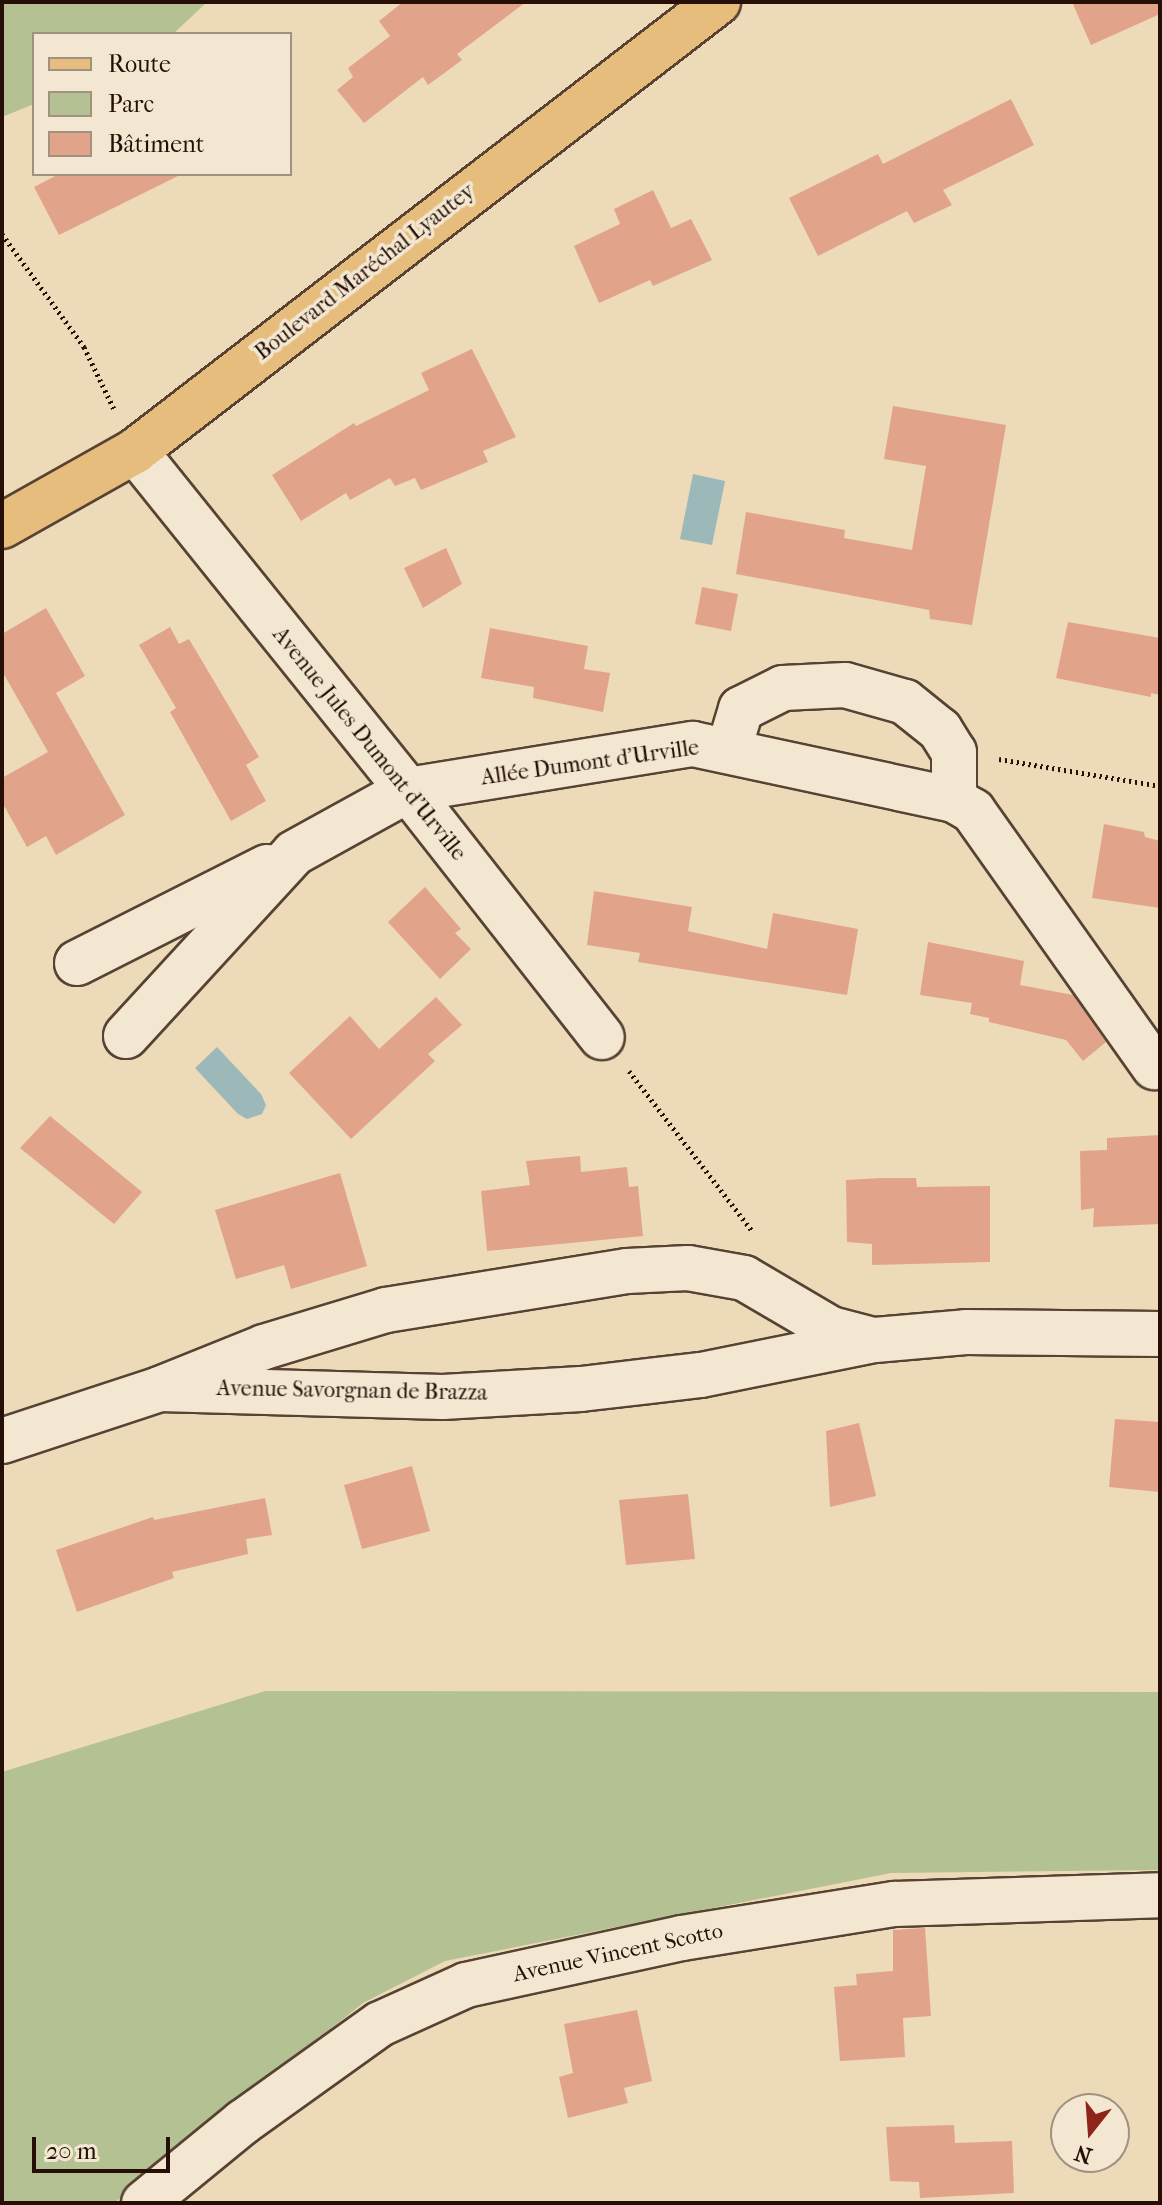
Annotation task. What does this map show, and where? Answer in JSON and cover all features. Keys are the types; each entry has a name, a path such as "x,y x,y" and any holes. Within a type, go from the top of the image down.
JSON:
{"main road":[{"name":"Boulevard Maréchal Lyautey","path":"2,526 135,451 718,2"}],"street":[{"name":"Avenue Jules Dumont d'Urville","path":"135,451 614,1052"},
{"path":"729,749 741,709 783,688 845,685 905,702 940,730 954,752 954,800"},
{"name":"Allée Dumont d'Urville","path":"126,1036 294,853 408,790 693,744 729,749 954,800 973,811 987,826 1154,1067"},
{"path":"77,963 294,853"},
{"name":"Avenue Savorgnan de Brazza","path":"2,1441 160,1389 264,1347 386,1310 566,1279 688,1268 744,1278 831,1329 875,1340"},
{"name":"Avenue Savorgnan de Brazza","path":"160,1389 443,1397 581,1389 701,1375 875,1340 966,1332 1160,1334"},
{"name":"Avenue Vincent Scotto","path":"144,2203 243,2122 380,2024 466,1985 682,1938 895,1904 1160,1895"}],"path":[{"path":"2,234 84,347 135,451"},
{"path":"954,752 1160,786"},
{"path":"614,1052 761,1243 774,1295"}],"green space":[{"path":"2,2 207,2 175,32 32,32 32,105 2,117"},
{"path":"265,1691 1160,1692 1160,1870 891,1873 445,1961 363,2003 114,2203 2,2203 2,1772"}],"water":[{"path":"693,474 725,481 712,545 680,539"},
{"path":"217,1047 261,1094 266,1105 262,1114 247,1119 238,1114 195,1068"}],"building":[{"path":"403,2 526,2 457,54 462,60 428,85 423,77 364,123 337,90 353,77 348,68 390,36 379,21"},
{"path":"1072,2 1160,2 1160,14 1091,45"},
{"path":"1011,99 1034,145 943,190 952,205 914,223 907,211 818,256 789,198 878,154 883,164"},
{"path":"55,176 178,176 59,235 34,187"},
{"path":"653,190 671,228 691,219 712,260 653,286 650,280 599,303 574,246 620,224 614,209"},
{"path":"472,349 516,437 483,451 488,462 421,490 415,478 395,486 390,478 350,500 346,493 301,521 272,475 354,423 356,426 429,390 421,373"},
{"path":"893,406 1006,425 972,625 930,619 929,610 736,574 746,512 845,530 844,538 912,550 926,466 884,459"},
{"path":"446,548 462,584 423,608 404,568"},
{"path":"702,587 738,594 731,631 695,624"},
{"path":"46,608 85,676 56,693 125,815 56,855 46,836 27,847 2,802 2,778 48,752 2,671 2,634"},
{"path":"1068,622 1160,638 1160,695 1151,693 1151,697 1056,678"},
{"path":"170,627 179,644 189,639 259,757 246,765 266,801 231,821 170,712 176,708 139,645"},
{"path":"490,628 588,646 584,669 610,673 603,712 533,698 534,687 481,678"},
{"path":"1104,824 1144,832 1145,837 1160,841 1160,908 1092,898"},
{"path":"425,887 461,929 455,933 471,949 440,979 388,922"},
{"path":"594,891 692,907 688,931 767,949 773,913 858,929 847,995 638,962 640,953 587,945"},
{"path":"928,942 1024,961 1020,985 1073,995 1106,1042 1083,1061 1066,1040 989,1022 989,1018 970,1014 972,1003 920,995"},
{"path":"436,997 462,1025 428,1054 435,1061 351,1139 289,1073 350,1016 379,1049"},
{"path":"50,1116 142,1192 114,1224 20,1148"},
{"path":"1160,1135 1160,1224 1093,1227 1094,1208 1081,1210 1080,1151 1107,1150 1107,1138"},
{"path":"580,1156 581,1172 627,1167 629,1187 638,1186 643,1236 487,1251 481,1191 530,1185 526,1161"},
{"path":"340,1173 367,1266 291,1289 284,1265 236,1279 215,1210"},
{"path":"916,1178 917,1187 990,1186 990,1262 872,1265 872,1244 847,1242 846,1180"},
{"path":"1115,1419 1160,1422 1160,1492 1109,1487"},
{"path":"859,1423 876,1496 830,1507 826,1431"},
{"path":"412,1466 430,1531 362,1549 344,1485"},
{"path":"688,1494 695,1559 626,1565 619,1500"},
{"path":"265,1498 272,1535 246,1539 248,1554 172,1572 174,1578 77,1612 56,1550 153,1517 154,1520"},
{"path":"925,1928 931,2016 903,2018 905,2057 840,2061 834,1987 857,1985 856,1974 893,1971 893,1930"},
{"path":"637,2010 652,2081 624,2088 628,2103 568,2118 559,2077 573,2073 564,2024"},
{"path":"954,2125 955,2143 1012,2141 1014,2193 920,2198 919,2182 890,2181 886,2127"}]}
